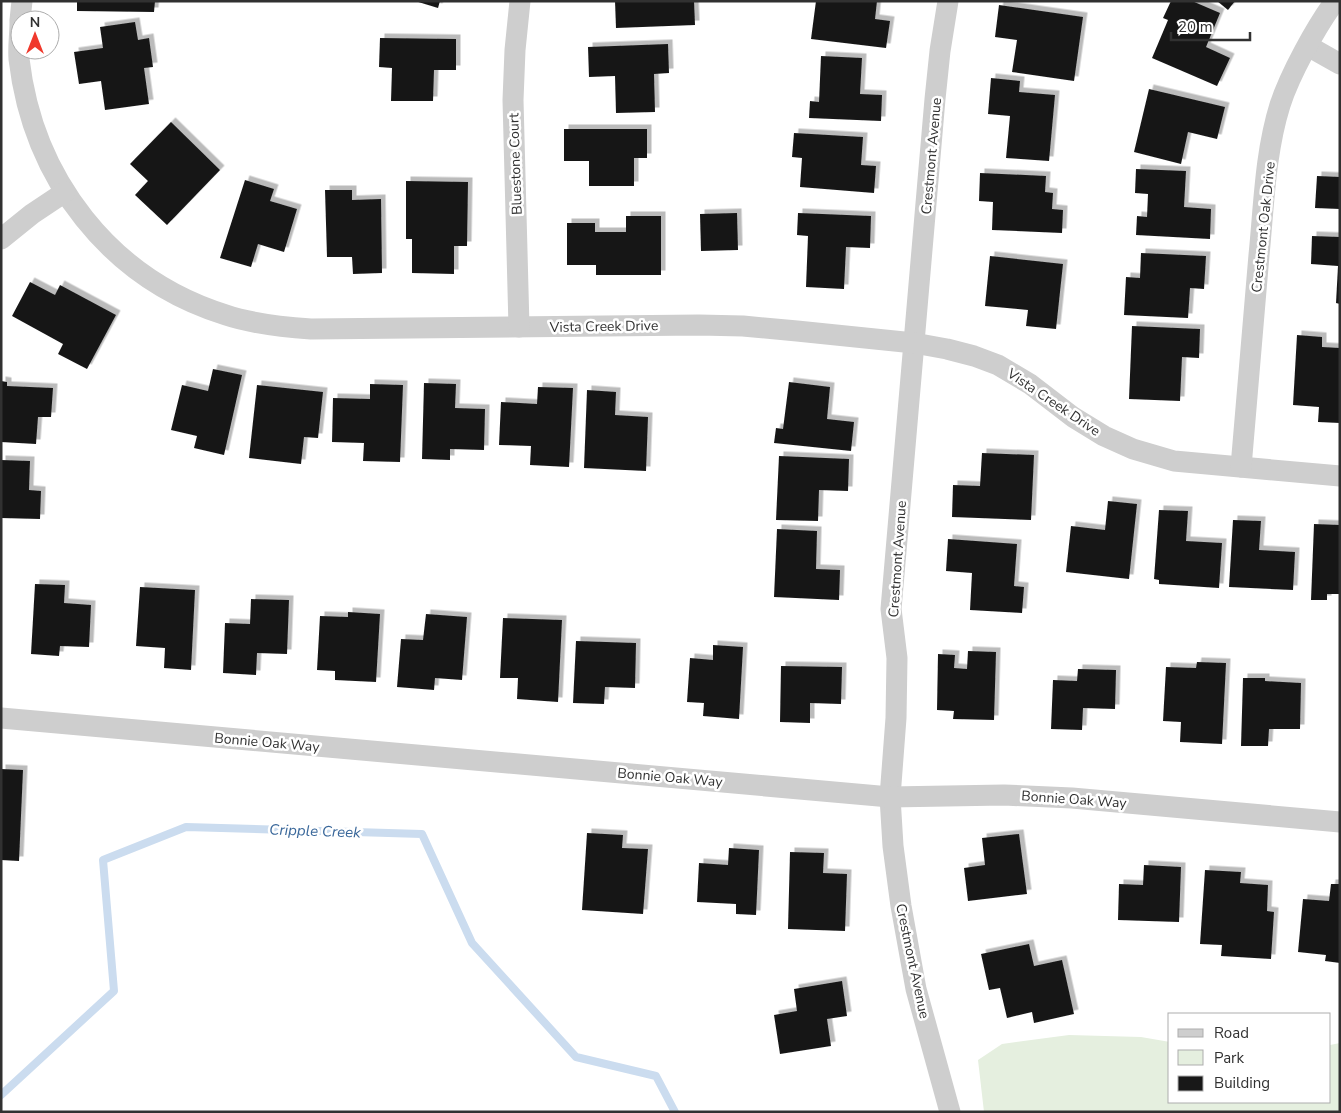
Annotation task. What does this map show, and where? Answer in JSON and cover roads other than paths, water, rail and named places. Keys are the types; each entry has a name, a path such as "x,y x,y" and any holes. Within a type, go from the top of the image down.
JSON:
{"street":[{"name":"Bluestone Court","path":"519,327 513,100 515,50 520,1"},
{"name":"Crestmont Avenue","path":"948,1 935,99 891,609 898,658 890,797 900,906 914,980 950,1112"},
{"name":"Crestmont Oak Drive","path":"1242,467 1265,189 1271,141 1280,104 1294,73 1323,17 1335,1"},
{"path":"1308,46 1340,64"},
{"name":"Vista Creek Drive","path":"19,60 27,101 44,151 65,192 84,220 110,248 141,273 179,297 226,316 273,326 311,329 738,326 914,343 956,351 998,365 1030,384 1080,422 1104,436 1133,449 1174,462 1340,476"},
{"path":"1,239 32,214 65,192"},
{"name":"Bonnie Oak Way","path":"1,718 890,797 1004,795 1072,798 1340,822"}],"waterway":[{"name":"Cripple Creek","path":"1,1095 114,991 103,860 186,827 422,834 472,943 576,1057 656,1076 675,1112"}]}
